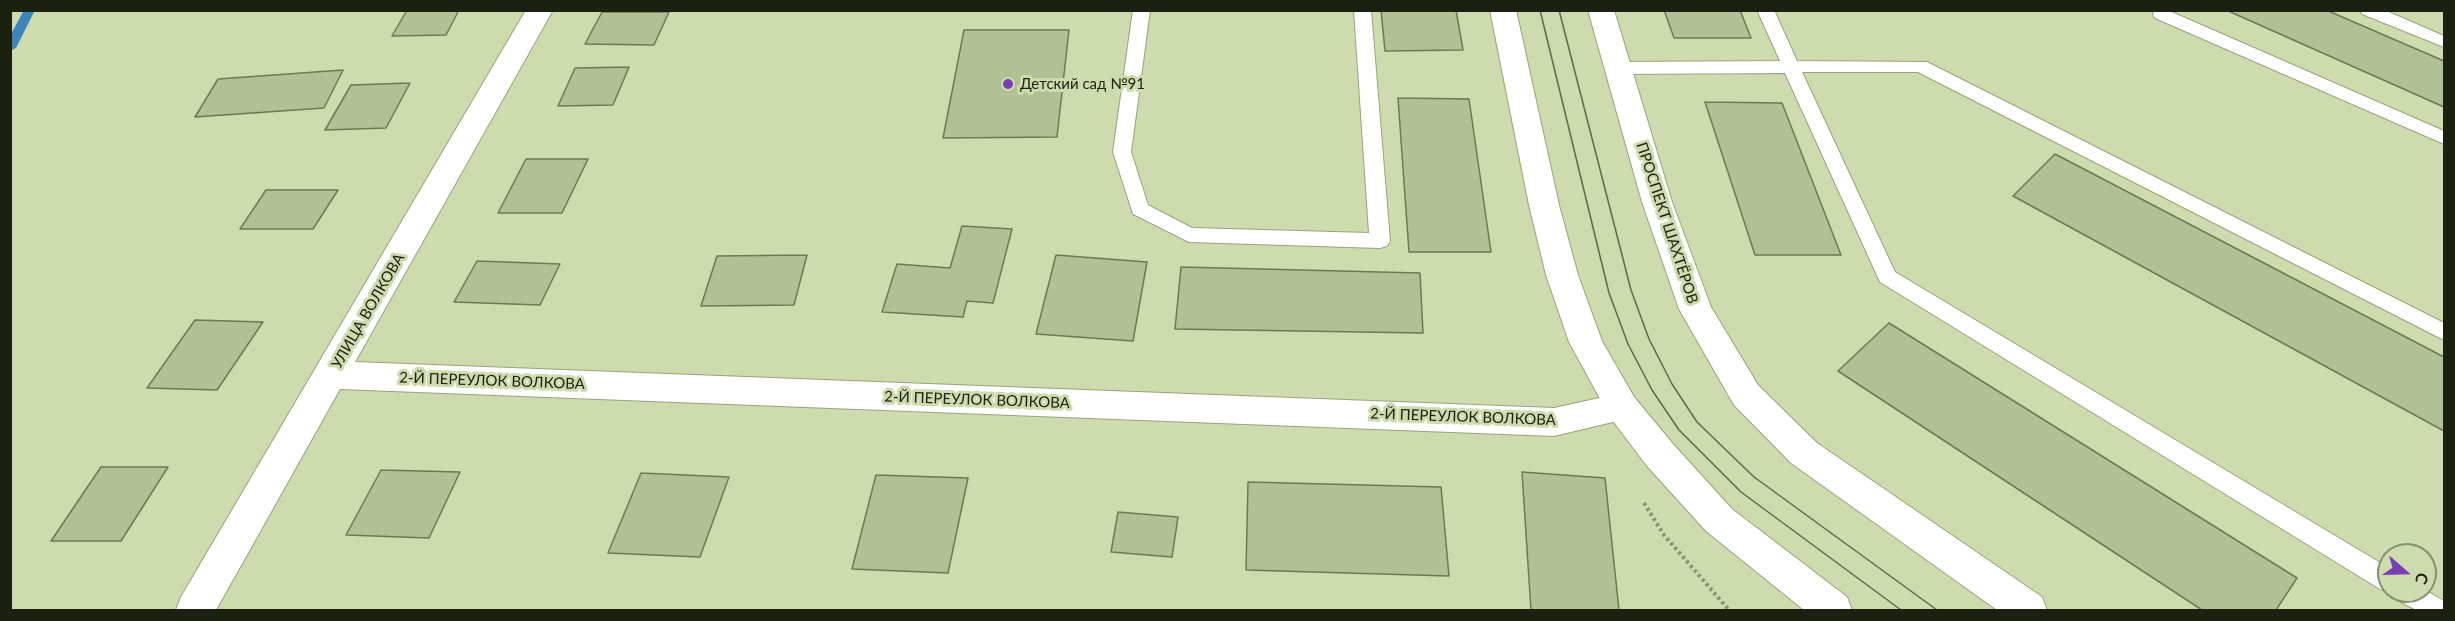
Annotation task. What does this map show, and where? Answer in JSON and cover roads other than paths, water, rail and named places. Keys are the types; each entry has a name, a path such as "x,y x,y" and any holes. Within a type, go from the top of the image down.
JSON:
{"street":[{"name":"УЛИЦА ВОЛКОВА","path":"195,610 540,10"},
{"path":"1503,10 1544,205 1562,275 1586,342 1622,407 1660,455 1719,520 1826,607"},
{"name":"ПРОСПЕКТ ШАХТЁРОВ","path":"1601,10 1658,202 1695,309 1746,395 1804,453 2028,610"},
{"name":"2-Й ПЕРЕУЛОК ВОЛКОВА","path":"332,375 1554,422 1622,407"}],"lane":[{"path":"1142,10 1122,152 1140,209 1189,235 1380,241 1362,10"},
{"path":"1766,10 1887,277 2377,574"},
{"path":"2368,10 2445,42"},
{"path":"2161,14 2445,138"},
{"path":"1619,68 1921,66 2445,332"}],"waterway":[{"path":"10,48 30,10"}],"tram line":[{"path":"1540,10 1609,293 1628,344 1652,390 1679,430 1741,492 1901,610"},
{"path":"1559,10 1631,290 1649,339 1672,384 1697,422 1754,477 1937,610"}],"place":[{"name":"Детский сад №91","path":"1008,84"}]}
